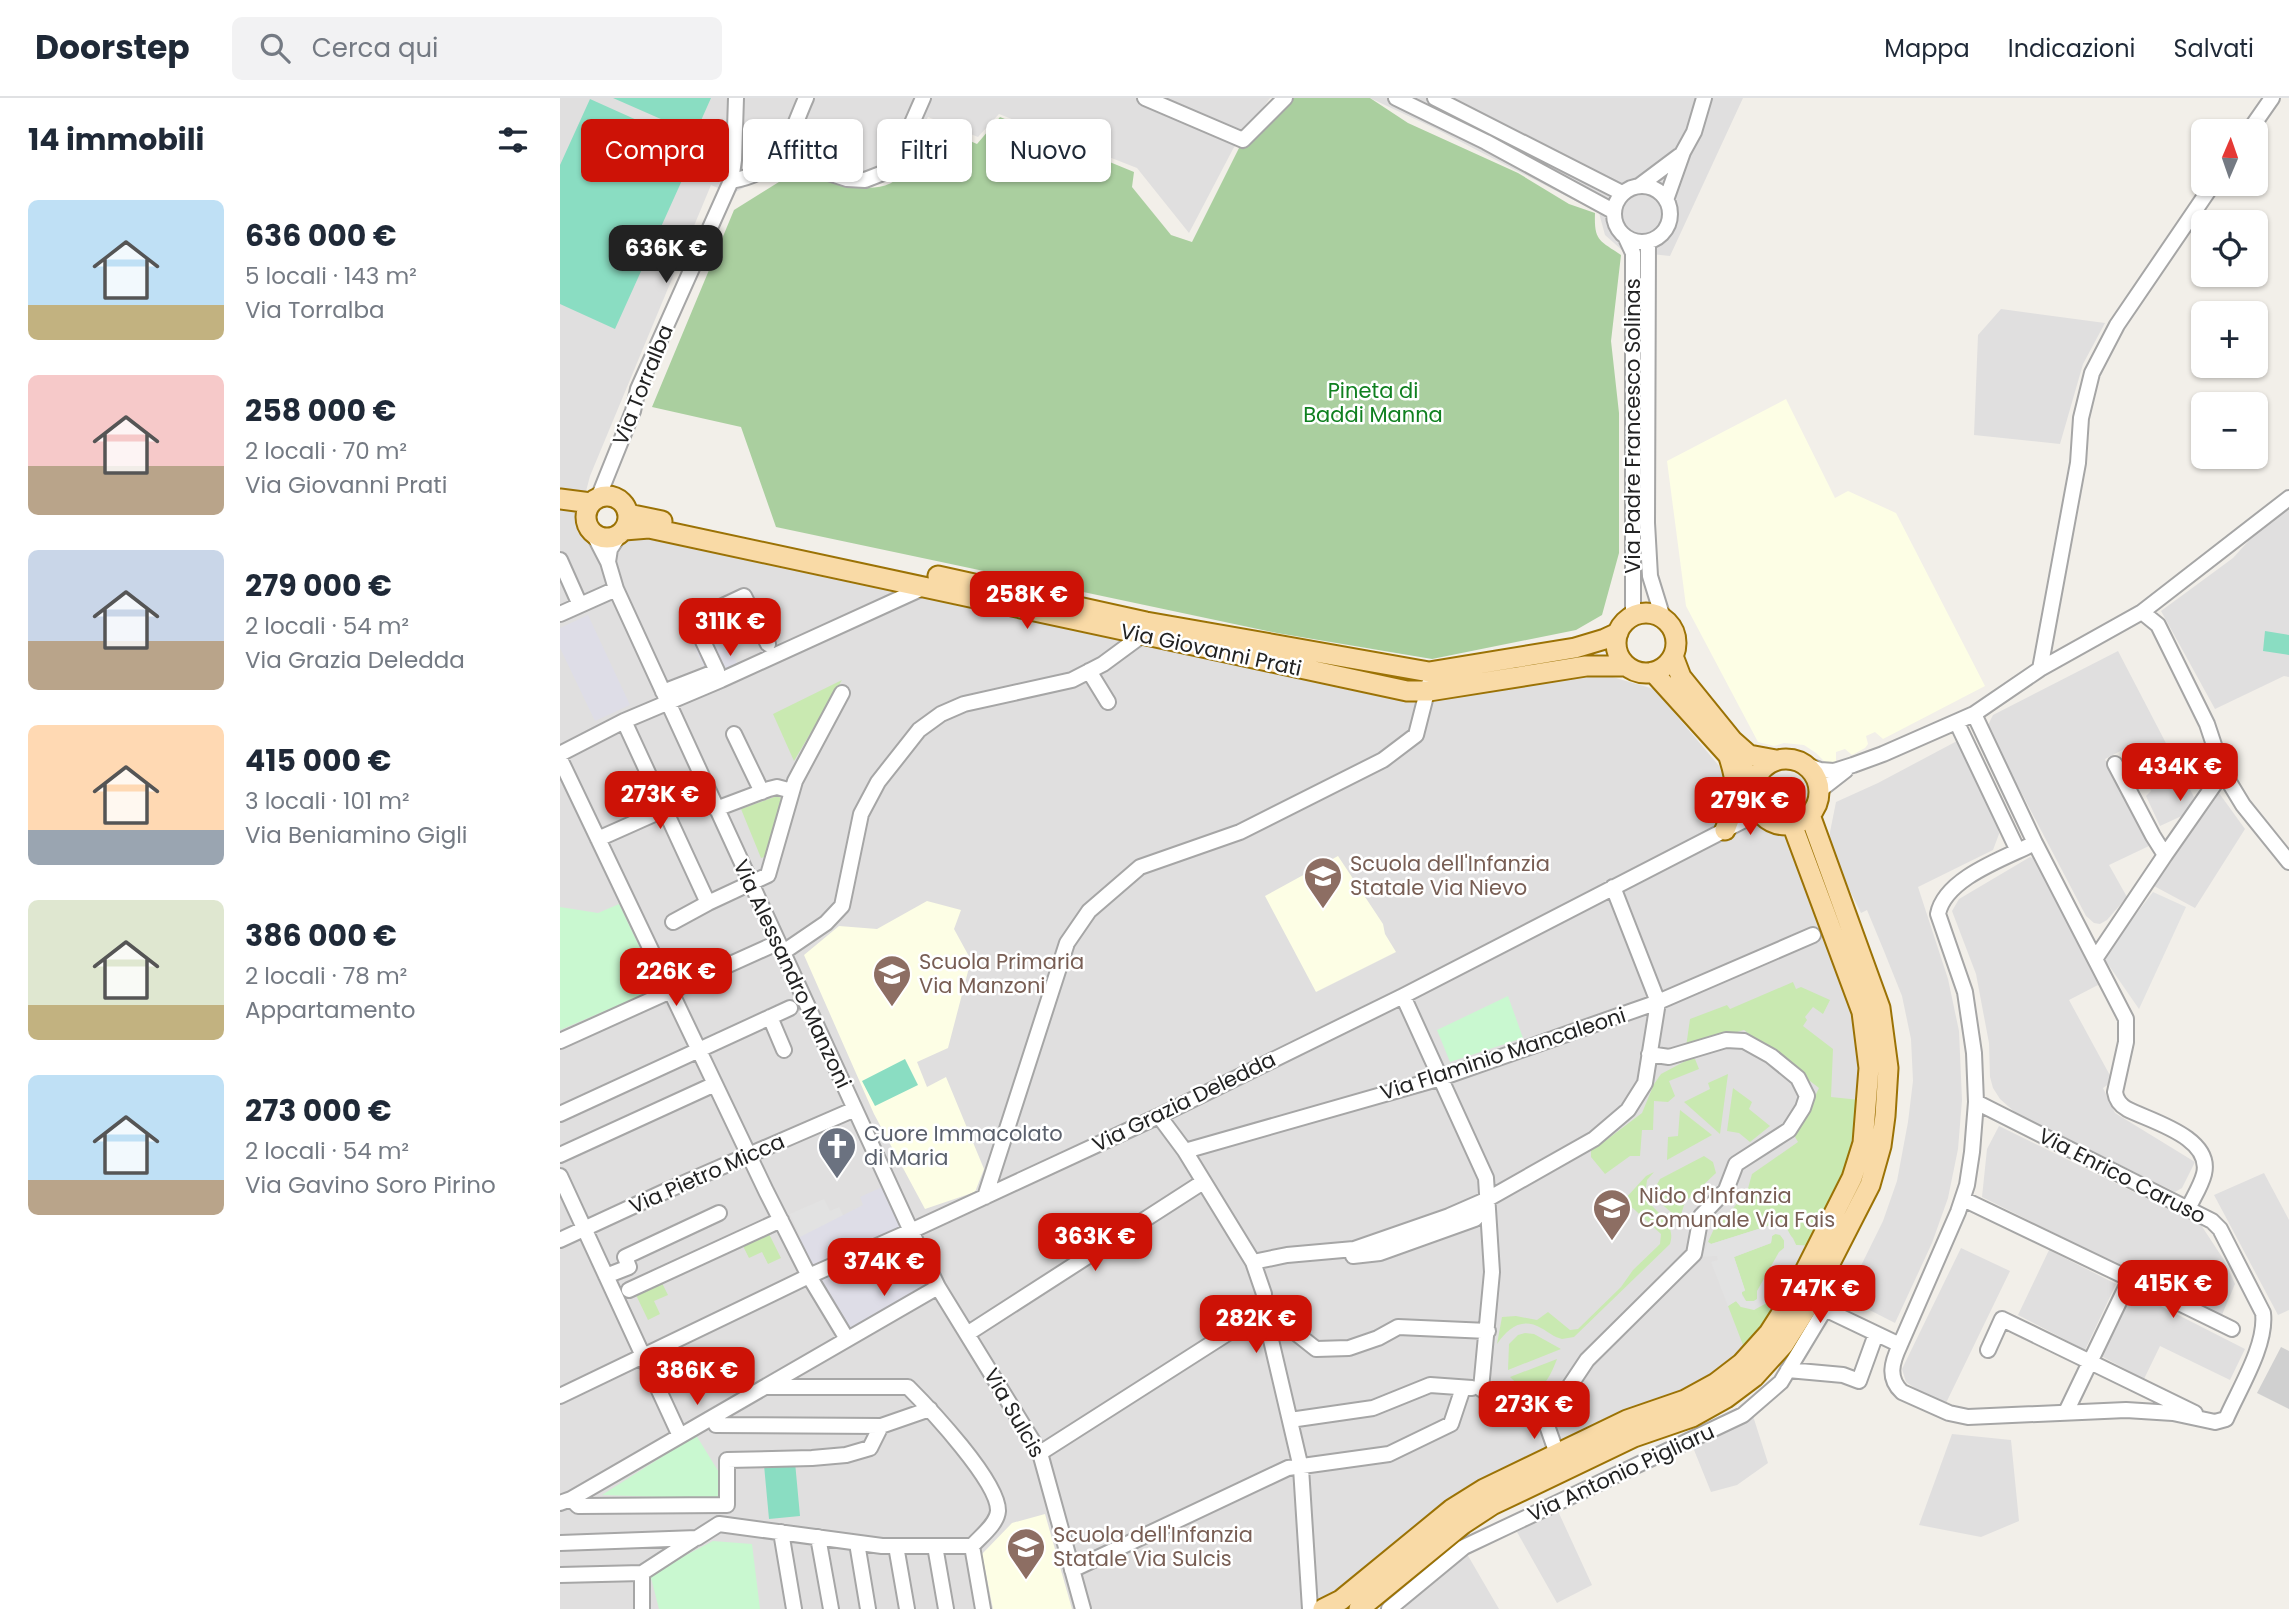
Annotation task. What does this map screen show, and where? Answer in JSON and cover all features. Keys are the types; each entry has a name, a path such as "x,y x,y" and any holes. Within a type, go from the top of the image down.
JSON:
{"main road":[{"path":"560,499 596,510"},
{"path":"560,512 596,510 625,504 624,526 606,538 596,510"},
{"name":"Via Giovanni Prati","path":"624,526 649,528 1141,636 1407,691 1429,682 1575,648 1618,632"},
{"name":"Via Giovanni Prati","path":"624,526 937,576 1429,682 1586,666 1626,666"},
{"path":"1673,656 1661,669 1653,672 1643,673 1626,666 1616,647 1621,626 1633,616 1648,614 1662,618 1669,624 1675,639 1673,656 1681,677 1732,740 1749,755 1776,761"},
{"path":"1653,672 1729,756 1756,797 1775,823 1801,819 1815,807 1819,790 1816,779 1804,764 1786,759 1763,768 1756,797"},
{"path":"1725,830 1737,791 1729,756"},
{"name":"Via Antonio Pigliaru","path":"1359,1609 1463,1524 1492,1505 1634,1437 1692,1417 1726,1398 1754,1377 1818,1305 1870,1185 1881,1146 1888,1068 1880,1008 1801,819"},
{"name":"Via Antonio Pigliaru","path":"1323,1609 1341,1600 1452,1509 1483,1489 1627,1420 1685,1400 1716,1383 1742,1363 1769,1333 1792,1297 1852,1178 1863,1143 1869,1068 1862,1012 1801,819"}],"street":[{"name":"Via Torralba","path":"596,510 633,411 638,389 731,181 736,98"},
{"path":"796,119 806,98"},
{"path":"863,180 883,173 894,164 923,98"},
{"path":"1145,98 1243,140 1284,98"},
{"path":"1396,98 1499,148 1613,211"},
{"path":"1434,98 1622,193"},
{"path":"1666,200 1683,152 1695,132 1704,98"},
{"path":"2257,119 2272,98"},
{"path":"1639,186 1654,189 1666,200 1670,216 1668,225 1657,238 1648,242 1626,238 1616,226 1613,211 1622,193 1639,186 1683,152"},
{"path":"731,181 743,179"},
{"path":"2040,669 2078,463 2081,418 2092,373 2117,325 2205,196"},
{"name":"Via Padre Francesco Solinas","path":"1626,238 1633,253 1633,616"},
{"name":"Via Padre Francesco Solinas","path":"1648,242 1647,523 1650,576 1662,618"},
{"path":"1804,764 1819,770 1834,771 1974,714 2040,669 2142,612 2289,498"},
{"name":"Via Alessandro Manzoni","path":"596,510 616,589 911,1231"},
{"path":"608,562 610,548 624,526"},
{"path":"560,560 580,605"},
{"path":"666,698 925,587"},
{"path":"560,614 616,589"},
{"path":"768,644 744,596 693,620 717,671 560,756 749,1155 809,1276 847,1339"},
{"path":"2142,612 2158,625 2207,724 2223,772 2243,805 2289,862"},
{"path":"560,1041 670,992 780,948 826,923 842,906 861,814 878,782 919,730 941,714 964,704 1072,680 1141,636"},
{"path":"1089,671 1108,702"},
{"path":"985,1197 1067,943 1089,911 1140,867 1240,832 1384,760 1416,735 1429,682"},
{"path":"673,922 768,875 795,781 842,693"},
{"path":"1974,714 2035,843 2126,1019 2126,1042 2116,1086 2117,1099 2125,1108 2150,1117 2180,1134 2197,1147 2204,1159 2204,1174 2188,1209"},
{"path":"624,721 708,903"},
{"path":"1957,723 2018,851"},
{"path":"734,734 762,792"},
{"path":"2115,764 2165,855"},
{"path":"1819,790 1853,765"},
{"path":"2095,958 2223,772"},
{"path":"716,809 777,787 792,791"},
{"path":"598,839 708,790"},
{"name":"Via Grazia Deledda","path":"560,1396 809,1276 1159,1116 1403,996 1725,830 1756,797"},
{"path":"2035,843 1959,881 1940,901 1938,914 1965,992 1975,1052 1976,1102 1972,1152 1963,1199 1893,1361 1894,1383 1902,1392 1949,1413 1968,1417 2106,1410 2158,1412 2215,1422"},
{"path":"1253,1262 1287,1255 1354,1250 1449,1216 1488,1199 1594,1139 1628,1110 1645,1083 1658,1002 1614,887"},
{"name":"Via Flaminio Mancaleoni","path":"1185,1151 1441,1078 1658,1002 1813,935"},
{"path":"1403,996 1486,1178 1492,1272 1481,1389"},
{"path":"560,1114 790,1008"},
{"path":"770,1017 784,1050"},
{"path":"1544,1417 1555,1408 1587,1360 1694,1254 1701,1216 1726,1190 1737,1164 1789,1130 1804,1108 1807,1096 1798,1078 1771,1056 1744,1041 1726,1040 1670,1057 1649,1054"},
{"path":"560,1155 715,1084"},
{"name":"Via Enrico Caruso","path":"1976,1102 2213,1222 2220,1229 2263,1313 2264,1322 2262,1338 2226,1419 2215,1422"},
{"name":"Via Pietro Micca","path":"560,1240 855,1109"},
{"path":"1159,1116 1185,1151 1253,1262 1264,1294 1264,1310 1301,1468 1310,1609"},
{"path":"560,1176 680,1436"},
{"path":"967,1334 1203,1182"},
{"path":"1963,1199 2232,1329"},
{"path":"606,1276 629,1266 625,1257 719,1213"},
{"path":"629,1290 781,1220"},
{"name":"Via Sulcis","path":"911,1231 938,1287 1040,1452 1083,1609"},
{"path":"2066,1412 2130,1279"},
{"path":"565,1501 938,1287"},
{"path":"1818,1305 1899,1345"},
{"name":"Via Antonio Pigliaru","path":"1389,1609 1464,1547 1744,1415 1781,1382 1818,1305"},
{"path":"1040,1452 1264,1310 1273,1308 1292,1330 1316,1349 1349,1348 1378,1338 1398,1327 1488,1331"},
{"path":"1988,1350 2002,1319 2215,1422"},
{"path":"1788,1370 1843,1375 1858,1381 1876,1334"},
{"path":"1290,1420 1373,1408 1430,1385 1481,1389 1502,1405 1544,1417"},
{"path":"719,1524 857,1543 972,1546 994,1522 998,1513 997,1503 974,1462 908,1387 766,1387"},
{"path":"1072,1570 1288,1468 1389,1454 1451,1424 1463,1388"},
{"path":"713,1418 716,1425 881,1426 930,1409"},
{"path":"1544,1417 1557,1454"},
{"path":"560,1575 642,1573 719,1524 727,1505 727,1460 846,1455 870,1448 881,1426"},
{"path":"565,1501 578,1506 727,1505"},
{"path":"781,1532 794,1609"},
{"path":"818,1537 831,1609"},
{"path":"560,1543 697,1538"},
{"path":"857,1543 868,1609"},
{"path":"896,1546 907,1609"},
{"path":"935,1546 946,1609"},
{"path":"972,1546 983,1609"},
{"path":"642,1573 642,1609"}],"shaded area":[{"path":"560,98 1270,98 1233,149 1189,233 1137,168 1111,158 1111,119 1012,119 999,114 994,119 986,119 986,128 978,137 972,135 972,119 877,119 877,176 863,182 863,119 743,119 743,182 754,182 732,194 711,185 590,476 577,526 638,536 1411,702 1602,674 1654,689 1720,767 1761,824 1786,838 1855,1018 1861,1127 1789,1288 1735,1359 1707,1381 1610,1416 1527,1457 1358,1576 1304,1609 560,1609"},
{"path":"1370,98 1743,98 1670,256 1623,251 1605,235 1599,213"},
{"path":"2001,309 2105,323 2083,364 2060,444 1974,435 1978,335"},
{"path":"1786,399 1835,498 1848,491 1896,513 1985,686 1883,739 1875,732 1866,736 1868,744 1865,748 1852,755 1845,749 1836,752 1836,763 1826,763 1804,745 1784,743 1774,746 1758,742 1686,606 1667,461"},
{"path":"2289,504 2289,677 2284,676 2215,709 2161,611 2233,558 2262,526"},
{"path":"754,595 780,651 765,657 755,636 730,647 739,668 710,681 685,625"},
{"path":"588,615 630,705 595,721 560,648 560,628"},
{"path":"2118,651 2194,797 2186,814 2160,826 2146,796 2151,791 2128,747 2105,759 2149,846 2109,865 2127,897 2107,920 2100,924 2094,923 2086,916 1989,731 1989,723 1993,715"},
{"path":"1957,741 1998,826 1999,834 1993,850 1918,887 1948,979 1959,1031 1962,1100 1958,1149 1948,1198 1932,1243 1895,1323 1848,1299 1851,1286 1883,1221 1897,1181 1913,1081 1911,1039 1902,996 1867,910 1861,913 1835,861 1829,844 1830,832 1836,802"},
{"path":"2219,793 2245,829 2195,908 2154,886"},
{"name":"Scuola dell'Infanzia Statale Via Nievo","path":"1338,856 1383,924 1385,934 1396,952 1316,992 1265,896"},
{"path":"2030,857 2037,860 2096,976 2098,985 2069,1000 2113,1081 2103,1088 2115,1113 2195,1162 2182,1188 2175,1192 2017,1114 2000,1099 1993,1088 1989,1043 1976,974 1952,911 1959,899"},
{"path":"2153,892 2186,907 2139,1009 2103,957"},
{"name":"Scuola Primaria Via Manzoni","path":"927,901 961,910 954,929 971,960 948,1048 917,1062 927,1087 946,1077 984,1169 975,1192 925,1209 874,1114 804,955 839,926 877,929"},
{"path":"1999,1126 2201,1225 2224,1260 2235,1284 2221,1317 1982,1197 1987,1149"},
{"path":"2264,1173 2289,1220 2289,1310 2278,1315 2214,1195"},
{"path":"882,1187 934,1286 852,1333 798,1238 863,1205 860,1197"},
{"path":"824,1199 830,1211 839,1207 858,1244 814,1265 790,1214"},
{"path":"1771,1225 1786,1227 1796,1245 1808,1246 1781,1296 1769,1298 1765,1304 1754,1310 1741,1307 1736,1301 1728,1306 1711,1262 1718,1260 1717,1256 1702,1257 1708,1242 1711,1244","holes":["1780,1235 1784,1240 1784,1248 1779,1252 1757,1291 1757,1299 1746,1301 1742,1296 1745,1290 1734,1257 1771,1243 1772,1236"]},
{"path":"1961,1248 2010,1271 1946,1403 1906,1382 1902,1369"},
{"path":"2049,1250 2116,1284 2085,1350 2018,1315"},
{"path":"2133,1292 2245,1349 2230,1380 2160,1346 2144,1379 2103,1357 2102,1354"},
{"path":"2281,1347 2289,1351 2289,1409 2257,1393"},
{"path":"1753,1416 1768,1463 1737,1485 1711,1492 1692,1445"},
{"path":"1952,1434 2011,1440 2019,1521 1981,1537 1919,1525"},
{"path":"1557,1509 1592,1585 1557,1603 1517,1532"},
{"name":"Scuola dell'Infanzia Statale Via Sulcis","path":"1045,1514 1072,1609 993,1609 982,1554 1012,1523"},
{"path":"1467,1554 1499,1609 1405,1609 1403,1605"}],"green space":[{"path":"613,98 711,98 702,119 661,119"},
{"name":"Pineta di Baddi Manna","path":"1280,98 1370,98 1408,123 1518,173 1569,204 1595,213 1599,239 1621,255 1611,341 1619,413 1619,553 1602,615 1576,630 1432,659 1277,633 776,527 741,427 652,407 734,210 779,182 834,182 869,188 893,182 972,182 972,142 977,144 986,133 986,182 1111,182 1111,163 1134,172 1132,187 1171,235 1192,242 1243,140"},
{"path":"590,99 635,119 581,119 581,182 681,182 615,329 560,304 560,165"},
{"path":"2265,631 2289,635 2289,655 2263,651"},
{"path":"842,680 794,761 773,714"},
{"path":"777,796 781,798 767,856 761,858 741,809"},
{"path":"619,904 659,988 560,1030 560,907 598,913"},
{"path":"1793,982 1796,989 1801,987 1830,1000 1823,1014 1813,1007 1805,1017 1807,1020 1803,1026 1833,1049 1831,1097 1860,1100 1846,1167 1808,1246 1796,1245 1793,1238 1779,1225 1771,1225 1711,1244 1708,1242 1717,1222 1729,1213 1747,1192 1752,1174 1798,1142 1795,1137 1819,1088 1744,1030 1686,1047 1690,1019 1727,1005 1730,1009"},
{"path":"1508,996 1523,1038 1450,1062 1437,1030"},
{"path":"1691,1058 1695,1059 1699,1069 1669,1081 1675,1096 1668,1102 1654,1101 1653,1130 1642,1130 1640,1156 1630,1156 1605,1174 1591,1157 1591,1149 1642,1113 1661,1074"},
{"path":"905,1059 918,1085 875,1106 862,1081"},
{"path":"1728,1074 1720,1134 1684,1102 1710,1089 1708,1083"},
{"path":"1733,1088 1752,1102 1749,1109 1770,1126 1750,1142 1739,1133 1727,1131"},
{"path":"1680,1110 1712,1135 1667,1160 1668,1137 1678,1136"},
{"path":"1704,1156 1713,1162 1716,1173 1685,1202 1678,1224 1672,1213 1658,1201 1656,1186 1660,1179"},
{"path":"1654,1172 1647,1180 1645,1196 1668,1224 1670,1244 1574,1337 1562,1339 1534,1325 1522,1324 1506,1333 1497,1344 1502,1317 1516,1316 1537,1320 1548,1312 1570,1330 1578,1329 1621,1287 1633,1270 1660,1244 1661,1234 1624,1200 1646,1176"},
{"path":"769,1234 781,1258 768,1264 762,1252 749,1258 743,1246"},
{"path":"1775,1234 1780,1234 1786,1244 1758,1299 1746,1301 1741,1292 1745,1291 1734,1257 1771,1243"},
{"path":"662,1283 668,1295 654,1301 660,1314 648,1320 636,1295"},
{"path":"1781,1296 1760,1329 1743,1345 1728,1306 1736,1301 1741,1307"},
{"path":"1534,1334 1561,1349 1508,1370 1509,1344 1518,1335"},
{"path":"1557,1359 1545,1383 1534,1390 1519,1385 1510,1377"},
{"path":"696,1435 720,1474 721,1499 602,1495"},
{"path":"795,1462 800,1516 769,1519 764,1465"},
{"path":"713,1541 752,1544 760,1609 659,1609 650,1574"}],"place":[{"name":"Scuola dell'Infanzia Statale Via Nievo","path":"1323,910"},
{"name":"Scuola Primaria Via Manzoni","path":"892,1008"},
{"name":"Cuore Immacolato di Maria","path":"837,1180"},
{"name":"Nido d'Infanzia Comunale Via Fais","path":"1612,1242"},
{"name":"Scuola dell'Infanzia Statale Via Sulcis","path":"1026,1581"}]}
